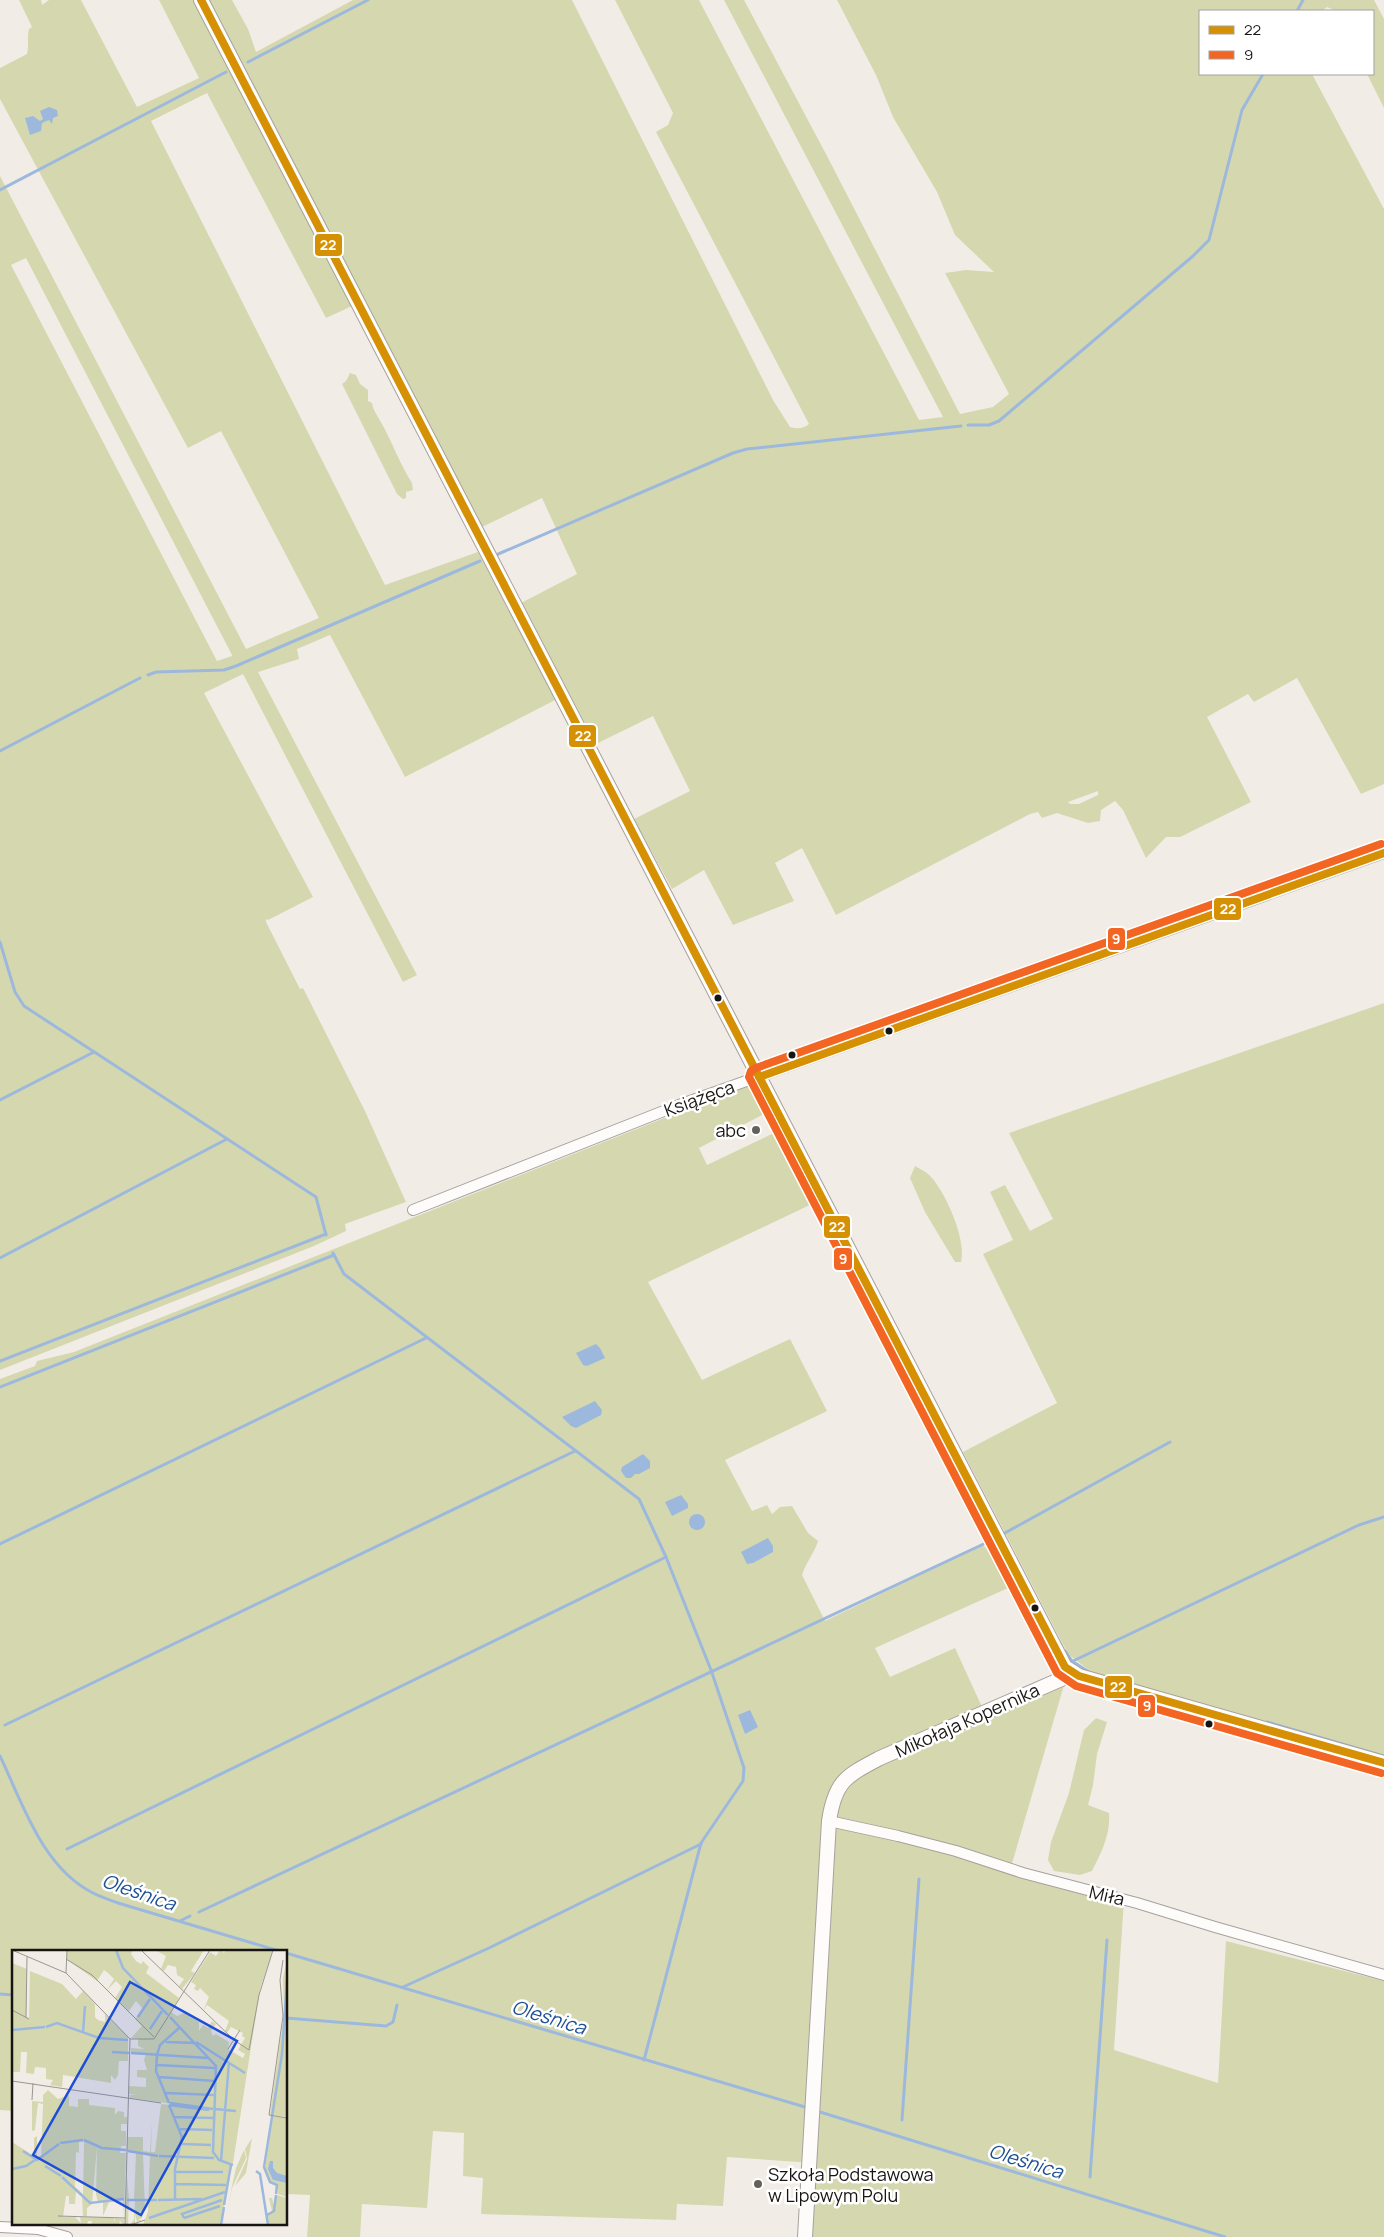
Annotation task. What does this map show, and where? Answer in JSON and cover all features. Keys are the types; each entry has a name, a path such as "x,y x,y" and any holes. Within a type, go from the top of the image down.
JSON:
{"street":[{"path":"201,0 1061,1661 1072,1673 1384,1763"},
{"name":"Książęca","path":"413,1210 679,1105 1384,854"},
{"name":"Mikołaja Kopernika","path":"805,2237 829,1821 832,1800 839,1786 856,1771 889,1754 1072,1673"},
{"name":"Miła","path":"829,1821 956,1851 1023,1873 1137,1903 1214,1928 1384,1975"},
{"path":"0,2227 38,2230 67,2237"}],"green space":[{"path":"19,0 41,0 42,5 49,0 81,0 137,107 199,78 159,0 194,0 352,306 326,318 207,93 151,121 385,585 478,552 559,698 405,777 330,635 297,649 299,659 258,672 417,975 403,982 243,674 204,693 313,897 268,920 266,919 266,922 300,989 303,988 364,1109 406,1202 345,1224 346,1231 314,1246 0,1370 0,176 246,649 319,618 221,431 188,448 0,99 0,68 27,54 28,32 32,27","holes":["26,258 232,655 217,661 11,265"]},
{"path":"206,0 232,0 248,29 256,52 353,0 572,0 773,400 790,427 798,428 809,424 656,132 668,125 673,113 615,0 699,0 919,420 943,417 724,0 744,0 960,414 993,407 1009,394 945,273 966,270 994,272 955,235 937,192 893,117 876,75 837,0 1374,0 1384,19 1384,108 1368,75 1374,75 1374,10 1334,10 1327,7 1323,10 1199,10 1199,75 1313,75 1384,209 1384,784 1361,794 1297,678 1254,702 1248,694 1207,717 1251,802 1180,837 1166,837 1146,858 1123,810 1115,801 1101,810 1100,821 1088,823 1057,813 1042,818 1038,812 1030,814 836,915 802,848 775,863 794,901 733,925 704,870 672,889 634,819 690,791 653,716 596,744 521,603 577,574 542,498 480,528 240,60 233,51","holes":["1098,791 1098,795 1079,804 1070,804 1068,802"]},
{"path":"350,373 356,375 360,384 368,390 368,401 372,403 412,483 413,490 406,492 406,498 403,499 397,494 342,384"},
{"path":"1384,1003 1384,1759 1098,1677 1068,1654 963,1452 1057,1403 983,1254 1013,1240 990,1192 1005,1185 1030,1231 1053,1219 1009,1133"},
{"path":"745,1086 756,1088 768,1112 699,1148 707,1165 778,1131 814,1203 648,1282 702,1380 790,1339 827,1411 725,1460 752,1511 767,1505 772,1514 780,1507 792,1506 808,1533 818,1541 802,1575 825,1621 982,1545 988,1549 1008,1588 875,1648 890,1677 955,1648 982,1707 1064,1685 1011,1867 1124,1900 1114,2050 1218,2083 1226,1941 1384,1981 1384,2237 811,2237 814,2163 727,2157 723,2206 677,2204 676,2220 481,2214 483,2178 463,2176 464,2133 433,2131 427,2208 362,2204 360,2237 307,2237 310,2195 288,2194 288,1950 12,1950 12,2111 0,2110 0,1379 35,1366 37,1361 74,1352"},
{"path":"915,1166 931,1177 949,1205 961,1242 961,1262 955,1262 925,1212 910,1178"},
{"path":"1096,1718 1107,1722 1097,1754 1088,1805 1109,1813 1107,1836 1092,1871 1080,1875 1054,1871 1048,1860 1051,1842 1069,1793 1084,1730"}],"water":[{"path":"49,107 57,110 58,116 53,118 52,124 49,120 42,123 41,131 30,135 25,118 33,116 40,121 43,119 40,111"},
{"path":"596,1344 605,1358 587,1366 583,1365 576,1353"},
{"path":"595,1401 602,1410 601,1415 576,1428 571,1426 562,1417"},
{"path":"643,1454 650,1461 650,1468 635,1474 631,1478 626,1478 621,1471 622,1467"},
{"path":"681,1495 688,1504 688,1508 672,1516 665,1502"},
{"path":"697,1514 705,1522 697,1530 689,1522"},
{"path":"768,1538 773,1546 773,1552 753,1563 747,1564 741,1552"},
{"path":"750,1710 758,1727 745,1734 738,1715"}],"waterway":[{"path":"248,62 368,0"},
{"path":"1298,10 1303,0"},
{"path":"0,190 226,72"},
{"path":"1194,255 1209,240 1242,110 1262,75"},
{"path":"968,425 989,425 999,421 1193,256"},
{"path":"496,555 733,453 747,449 961,426"},
{"path":"148,675 156,672 224,670 236,666 480,561"},
{"path":"0,751 140,678"},
{"path":"0,942 15,992 24,1006 316,1197 326,1235"},
{"path":"0,1100 94,1052"},
{"path":"0,1258 227,1139"},
{"path":"0,1361 326,1234"},
{"path":"333,1253 344,1274 639,1499 666,1557 711,1670 744,1768 743,1781 701,1843 644,2060"},
{"path":"0,1387 334,1255"},
{"path":"0,1544 426,1338"},
{"path":"1004,1535 1170,1442"},
{"path":"5,1725 575,1451"},
{"path":"1073,1661 1359,1525 1384,1517"},
{"path":"199,1912 990,1541"},
{"path":"986,1542 990,1548"},
{"path":"67,1849 666,1557"},
{"path":"996,1558 1019,1603"},
{"path":"1028,1620 1035,1634"},
{"path":"1041,1646 1051,1669"},
{"path":"1065,1651 1072,1661 1092,1674"},
{"path":"1267,1722 1384,1756"},
{"name":"Oleśnica","path":"0,1756 36,1833 47,1851 75,1882 93,1893 118,1903 276,1950"},
{"path":"403,1987 489,1948 701,1844"},
{"path":"902,2120 919,1879"},
{"path":"180,1921 190,1916"},
{"path":"1090,2177 1107,1940"},
{"name":"Oleśnica","path":"288,1954 805,2107"},
{"path":"0,1994 12,1995"},
{"path":"288,2018 386,2026 393,2022 397,2005"},
{"name":"Oleśnica","path":"820,2112 1225,2237"}],"transit line":[{"name":"22","path":"201,0 1065,1667 1079,1676 1384,1763"},
{"name":"9","path":"1381,844 756,1068 751,1071 749,1077 1057,1673 1076,1686 1381,1773"},
{"name":"22","path":"759,1077 1384,853"}],"place":[{"name":"abc","path":"756,1130"},
{"name":"Szkoła Podstawowa w Lipowym Polu","path":"758,2184"}]}
